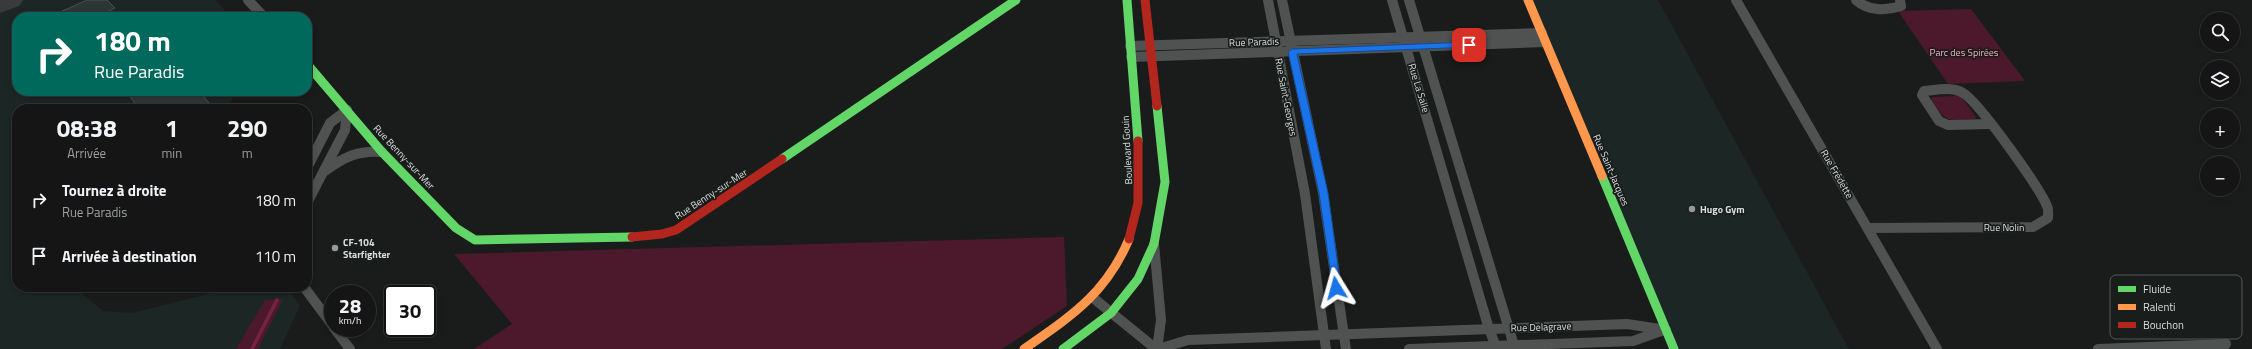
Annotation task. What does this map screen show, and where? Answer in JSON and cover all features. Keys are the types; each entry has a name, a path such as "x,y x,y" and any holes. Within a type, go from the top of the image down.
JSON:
{"street":[{"path":"248,0 259,12"},
{"name":"Rue Benny-sur-Mer","path":"312,70 382,152 456,228 475,240 616,238 662,234 676,230 714,206 1016,0"},
{"name":"Boulevard Gouin","path":"1063,349 1110,313 1138,280 1154,244 1165,182 1152,173 1131,57 1127,0"},
{"name":"Boulevard Gouin","path":"1024,349 1092,297 1113,274 1130,236 1139,203 1152,173 1151,57 1145,0"},
{"name":"Rue Saint-Georges","path":"1268,0 1305,194 1326,349"},
{"name":"Rue Saint-Georges","path":"1282,0 1323,193 1346,349"},
{"name":"Rue La Salle","path":"1392,0 1489,329 1497,347"},
{"name":"Rue La Salle","path":"1409,0 1515,347"},
{"name":"Rue Saint-Jacques","path":"1528,0 1674,349"},
{"name":"Rue Frédette","path":"1736,0 1937,349"},
{"path":"1856,0 1860,5 1870,8 1896,8 1901,6 1900,0"},
{"name":"Rue Paradis","path":"1131,57 1151,57 1291,46 1404,43 1542,33"},
{"name":"Rue Paradis","path":"1421,42 1545,42"},
{"name":"Rue Paradis","path":"1130,46 1277,47"},
{"name":"Rue Nolin","path":"1868,228 2032,227 2048,218 2048,207 2040,193 1989,124 1969,97 1956,90 1924,91 1922,95 1939,121 1948,125 1989,124"},
{"path":"322,174 345,130 347,110"},
{"path":"312,158 330,123 347,110"},
{"path":"312,184 344,156 366,149 382,152"},
{"path":"1445,176 1463,175"},
{"path":"1305,194 1323,193"},
{"path":"1092,297 1110,313 1157,349 1161,320 1154,244"},
{"path":"308,292 324,314"},
{"name":"Rue Delagrave","path":"1157,349 1188,340 1509,328 1627,324 1666,330"},
{"name":"Rue Delagrave","path":"1409,349 1515,347 1633,341 1666,330"},
{"path":"341,337 350,349"},
{"path":"2098,349 2226,344"}],"shaded area":[{"path":"0,0 216,0 227,12 12,12 12,96 234,96 229,104 12,104 12,292 80,292 103,311 132,313 216,292 290,292 300,306 280,349 0,349"},
{"path":"1528,0 1658,0 1849,349 1674,349"}],"green space":[{"name":"Parc des Spirées","path":"1971,9 2025,81 1948,84 1898,11"},
{"path":"1957,96 1962,98 1976,117 1975,119 1948,119 1941,113 1931,100 1933,97"},
{"path":"1064,237 1067,306 1002,349 474,349 512,324 454,254"},
{"path":"283,299 258,349 236,349 265,300"}],"building":[{"path":"87,0 107,0 115,8 107,12 60,12"},
{"path":"130,96 203,96 210,104 135,104"}],"waterway":[{"path":"252,349 277,300"}],"taxiway":[{"path":"0,4 9,0"}],"traffic: fast":[{"path":"782,159 1016,0"},
{"path":"1127,0 1138,141"},
{"path":"312,70 382,152 456,228 475,240 632,237"},
{"path":"1063,349 1111,313 1138,279 1154,244 1165,182 1157,106"},
{"path":"1602,176 1674,349"}],"traffic: slow":[{"path":"1528,0 1602,176"},
{"path":"1024,349 1072,314 1099,289 1111,275 1121,258 1129,239"}],"traffic: jam":[{"path":"1145,0 1157,106"},
{"path":"1129,239 1138,203 1138,141"},
{"path":"632,237 662,234 676,230 782,159"}],"place":[{"name":"Hugo Gym","path":"1692,209"},
{"name":"CF-104 Starfighter","path":"335,248"}],"route":[{"path":"1336,288 1323,193 1292,52 1469,45"}]}
